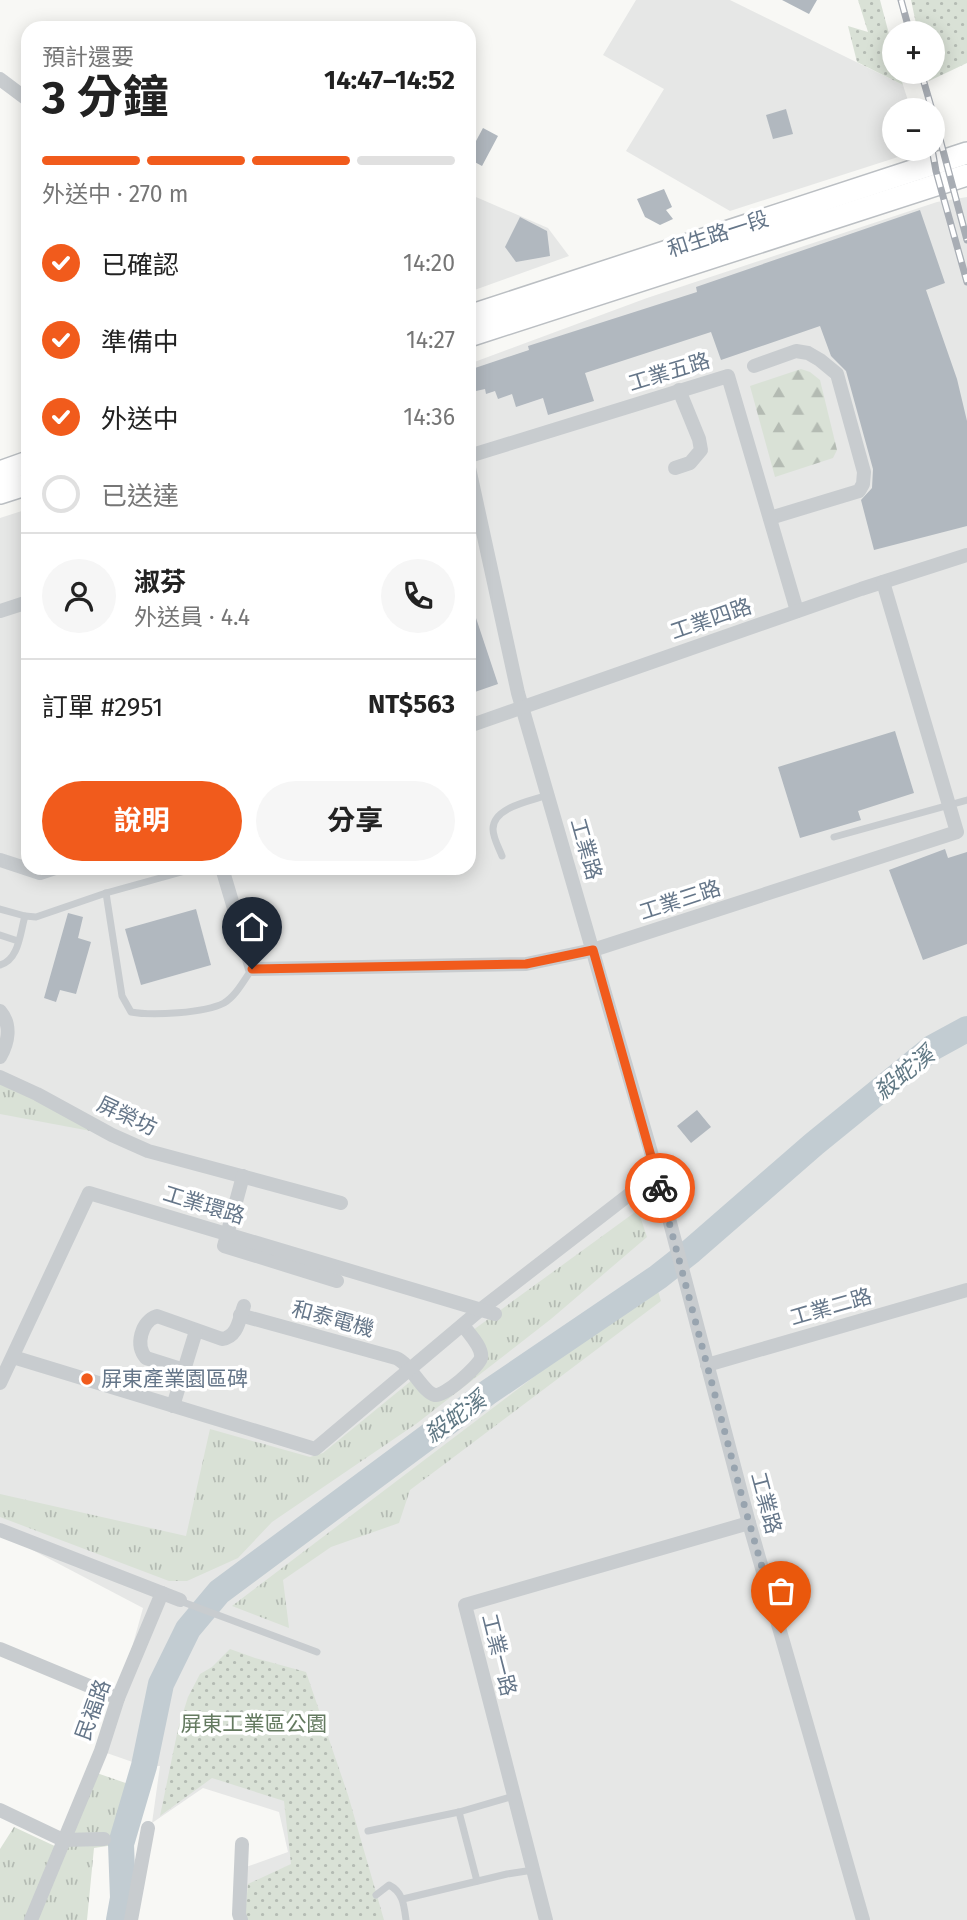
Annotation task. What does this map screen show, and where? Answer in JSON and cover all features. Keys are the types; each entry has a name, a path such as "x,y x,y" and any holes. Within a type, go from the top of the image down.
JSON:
{"main road":[{"name":"和生路一段","path":"476,314 967,153"},
{"name":"和生路一段","path":"476,334 967,175"},
{"path":"0,472 21,464"},
{"path":"0,493 21,486"}],"street":[{"path":"0,79 21,95"},
{"path":"754,366 796,351 808,353 837,374 864,472 859,491 770,518"},
{"name":"工業五路","path":"476,454 728,376 797,611"},
{"path":"675,468 690,463 701,450 679,390"},
{"name":"工業路","path":"476,499 522,706 657,1173 749,1522 863,1920"},
{"name":"工業四路","path":"476,723 797,611 967,555"},
{"name":"工業三路","path":"252,969 526,964 593,950 962,831 949,806 883,582"},
{"path":"0,611 21,604"},
{"path":"0,860 21,867"},
{"path":"224,875 252,969"},
{"path":"0,1012 5,1017 8,1033 5,1049 0,1057"},
{"name":"屏榮坊","path":"0,1077 148,1151 341,1203"},
{"path":"13,1357 314,1449 463,1325 487,1312 657,1173"},
{"path":"243,1176 224,1246 337,1281"},
{"name":"工業環路","path":"0,1383 89,1193 487,1312"},
{"name":"工業二路","path":"707,1365 967,1290"},
{"name":"和泰電機","path":"184,1370 146,1358 142,1354 140,1343 150,1319 157,1316 215,1338 229,1338 235,1333 242,1310 396,1358 410,1369"},
{"path":"410,1369 429,1392 436,1396 443,1395 472,1370 481,1358 480,1349 463,1325"},
{"path":"173,1406 196,1331"},
{"name":"工業一路","path":"546,1920 465,1605 749,1522"},
{"path":"0,1530 180,1600"},
{"name":"民福路","path":"31,1920 162,1593"},
{"path":"0,1649 118,1698"},
{"path":"0,1810 64,1840 104,1839"},
{"path":"131,1920 148,1828"},
{"path":"241,1920 242,1844"}],"lane":[{"path":"502,856 493,832 499,815 508,809 548,795"},
{"path":"834,837 967,800"},
{"path":"0,909 36,917 106,892 170,875"},
{"path":"106,892 122,996 131,1012 181,1012 223,1004 232,997 252,969"},
{"path":"0,965 8,963 13,957 25,916"},
{"path":"0,935 18,941"},
{"path":"180,1600 317,1652"},
{"path":"368,1831 460,1812 514,1796"},
{"path":"460,1812 477,1881"},
{"path":"402,1899 533,1870"},
{"path":"376,1895 388,1885 397,1889 406,1920"}],"shaded area":[{"path":"636,0 730,0 882,75 882,84 903,85 907,98 882,98 882,161 886,161 730,211 626,151 664,89 603,55"},
{"path":"476,197 548,228 569,256 476,289"},
{"path":"967,197 967,1920 245,1920 246,1867 288,1852 279,1812 203,1788 152,1823 160,1766 144,1766 101,1751 143,1608 0,1533 0,518 21,511 21,875 476,875 476,361 647,298 937,202"}],"green space":[{"path":"858,0 880,0 886,21 882,21 882,74 857,62 848,26 868,32"},
{"path":"911,0 967,0 967,63 945,73 945,21 915,21"},
{"path":"801,369 820,380 837,450 833,458 775,477 750,386"},
{"path":"0,1077 112,1135 0,1114"},
{"path":"638,1210 647,1237 551,1319 416,1424 272,1522 238,1558 187,1581 169,1581 0,1517 0,1494 186,1536 210,1429 310,1457 323,1453 417,1376 436,1396 481,1358 469,1333"},
{"path":"656,1284 661,1301 410,1490 399,1523 331,1547 283,1580 289,1628 232,1606"},
{"name":"屏東工業區公園","path":"230,1649 306,1672 348,1795 384,1920 247,1920 245,1915 248,1884 291,1864 284,1801 212,1778 160,1816 178,1729 188,1697 200,1674 212,1667"},
{"path":"91,1771 140,1788 132,1838 121,1844 94,1848 87,1920 0,1920 0,1849 14,1827 59,1848"}],"building":[{"path":"782,0 817,0 809,14"},
{"path":"786,109 793,134 773,139 766,115"},
{"path":"483,128 498,136 482,166 476,163 476,141"},
{"path":"664,189 672,207 666,210 673,219 660,225 645,217 637,199"},
{"path":"920,210 945,283 926,290 957,379 967,421 967,526 874,550 861,500 872,488 873,469 846,371 831,356 820,326 721,360 711,332 585,373 594,401 548,415 543,398 516,407 512,394 498,399 495,391 486,394 485,389 476,391 476,368 529,350 528,346 697,292 696,287"},
{"path":"520,217 547,231 550,256 516,262 505,247"},
{"path":"476,618 498,684 476,692"},
{"path":"895,731 914,793 858,811 861,820 800,838 778,767"},
{"path":"945,849 948,858 967,852 967,944 923,960 889,870"},
{"path":"196,909 211,965 141,985 125,929"},
{"path":"68,913 83,917 78,938 91,942 76,994 60,990 56,1002 44,998"},
{"path":"697,1110 711,1127 691,1143 677,1126"}],"waterway":[{"name":"殺蛇溪","path":"119,1920 123,1898 121,1844 144,1766 161,1684 188,1629 219,1592 487,1393 658,1277 932,1048 967,1029"}],"railway":[{"path":"901,0 907,21"},
{"path":"924,84 929,98"},
{"path":"945,158 967,240"},
{"path":"934,161 967,282"}],"way so far":[{"path":"660,1188 781,1633"}],"place":[{"name":"屏東產業園區碑","path":"87,1379"}],"route":[{"path":"252,969 526,964 593,950 660,1188"}]}
